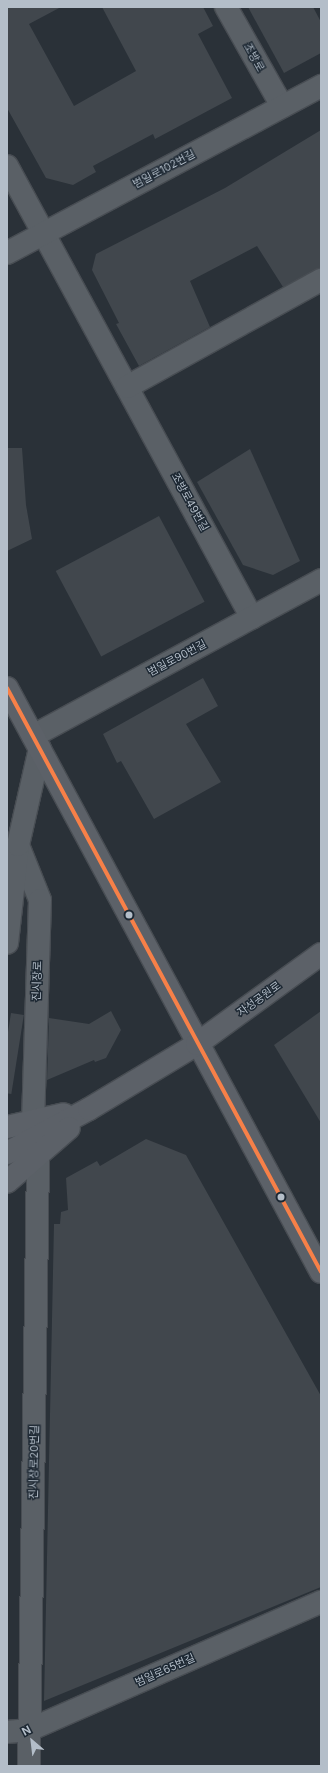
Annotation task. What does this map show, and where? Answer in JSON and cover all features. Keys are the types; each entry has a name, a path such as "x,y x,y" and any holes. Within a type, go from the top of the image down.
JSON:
{"main road":[{"path":"7,688 13,714 37,742 196,1044 321,1272"},
{"name":"자성공원로","path":"196,1044 321,954"},
{"path":"7,1153 89,1109 196,1044"},
{"path":"7,1127 89,1109"},
{"path":"7,1182 38,1157 89,1109"}],"street":[{"name":"조방로","path":"226,7 282,106"},
{"name":"범일로102번길","path":"7,253 321,86"},
{"name":"조방로49번길","path":"7,166 252,618"},
{"path":"127,387 321,280"},
{"name":"범일로90번길","path":"37,742 321,580"},
{"path":"7,943 18,845 37,742"},
{"name":"진시장로","path":"18,845 40,900 34,1121"},
{"name":"진시장로20번길","path":"29,1766 38,1157"},
{"name":"범일로65번길","path":"7,1732 30,1730 321,1602"}],"building":[{"path":"7,7 61,7 29,24 74,106 136,71 102,7 203,7 213,26 198,34 232,98 155,139 153,134 93,166 96,172 73,185 46,178 7,108"},
{"path":"248,7 313,7 321,22 321,53 284,73"},
{"path":"321,130 321,268 283,287 257,246 190,281 210,327 139,366 116,324 119,323 92,270 96,254 225,188"},
{"path":"7,448 22,448 26,505 32,539 7,551"},
{"path":"250,449 300,561 273,575 243,565 197,482"},
{"path":"159,516 205,602 101,657 56,571"},
{"path":"203,678 218,706 186,724 221,782 154,819 121,761 117,763 103,734"},
{"path":"111,1011 121,1030 106,1058 95,1062 94,1060 47,1080 49,1018 89,1024"},
{"path":"321,1011 321,1123 274,1045"},
{"path":"11,1013 24,1015 11,1094 7,1093 7,1038"},
{"path":"146,1139 186,1155 321,1396 321,1587 44,1701 54,1224 60,1224 61,1212 68,1210 66,1178 97,1161 100,1166"}],"transit line":[{"path":"7,688 321,1272"}]}
